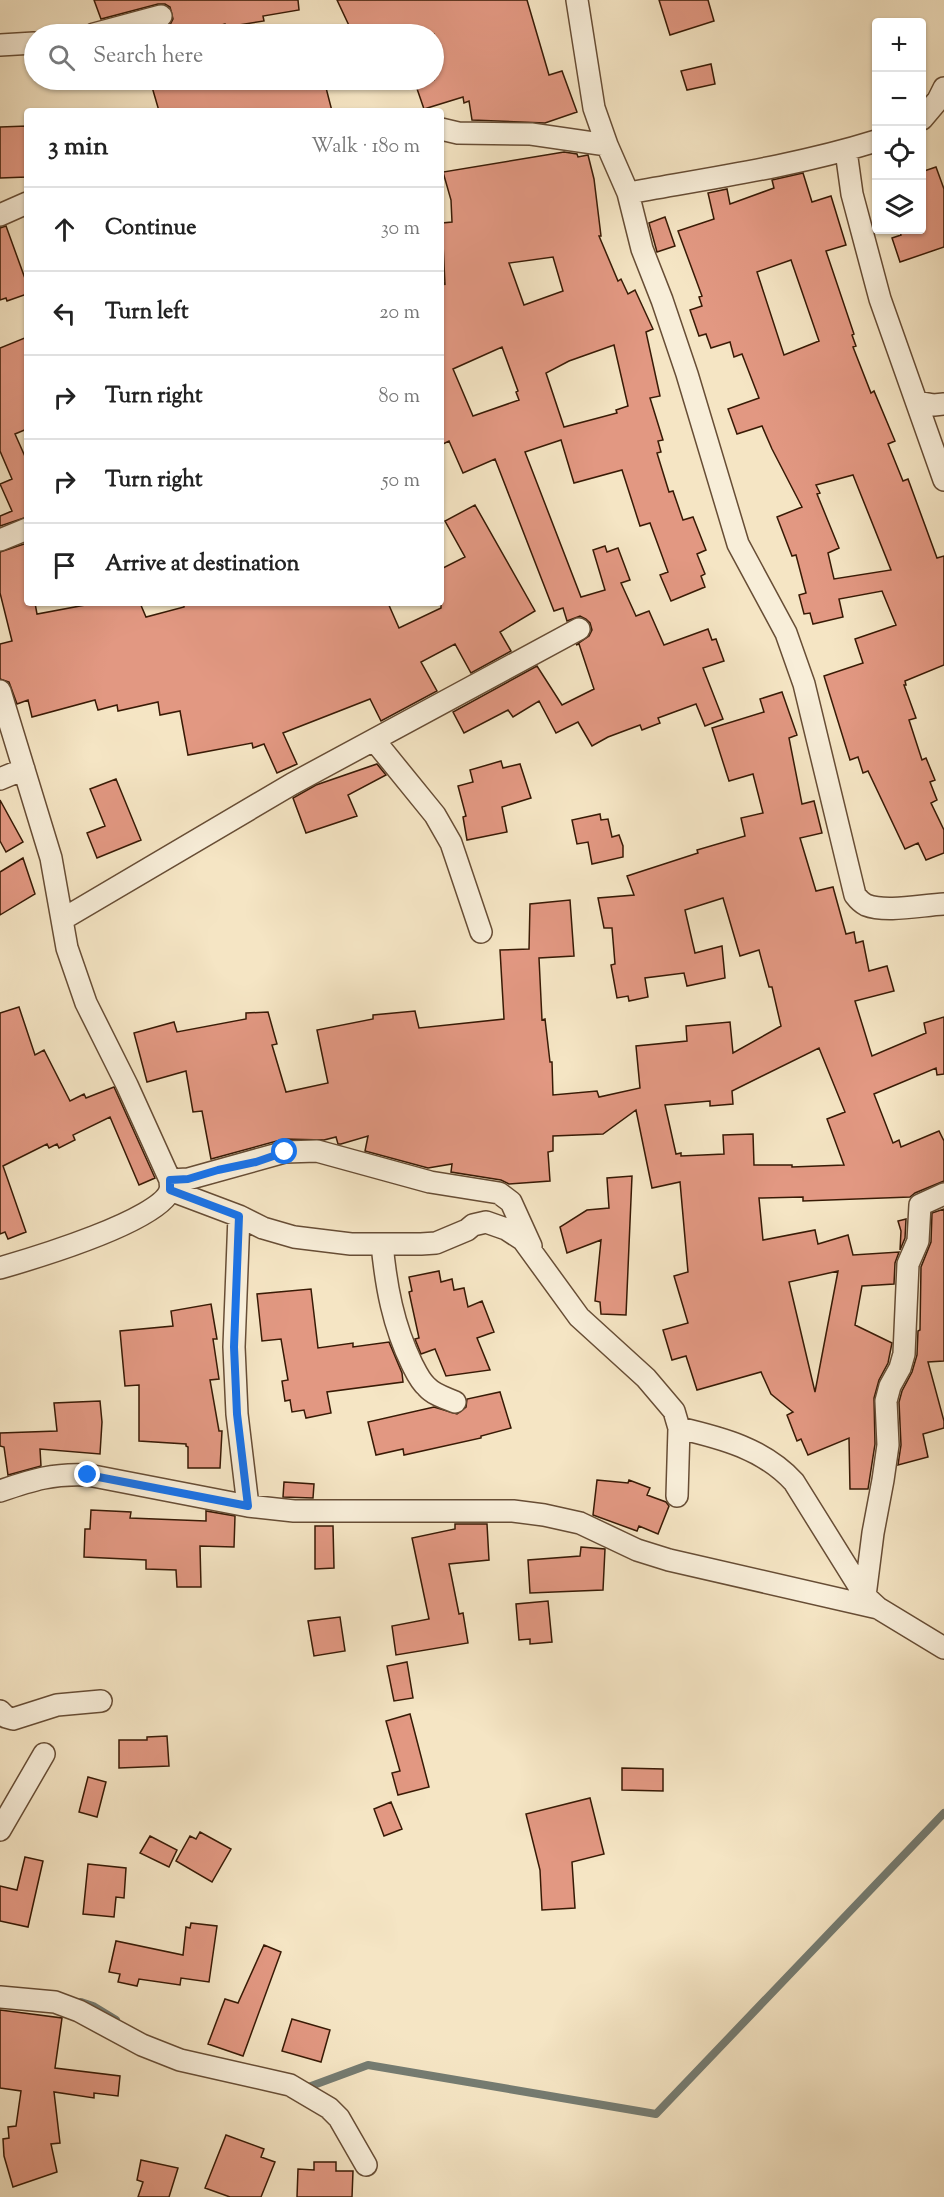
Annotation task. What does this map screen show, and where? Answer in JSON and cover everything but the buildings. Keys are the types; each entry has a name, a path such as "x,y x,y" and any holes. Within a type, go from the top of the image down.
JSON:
{"street":[{"path":"577,0 594,108 628,193 642,249 683,363 738,544 786,633 804,684 855,896 862,902 873,906 941,906"},
{"path":"131,24 161,16"},
{"path":"0,45 24,44"},
{"path":"926,114 938,100 944,88"},
{"path":"926,120 944,119"},
{"path":"444,130 458,133 531,134 607,145"},
{"path":"628,193 846,151 872,142"},
{"path":"846,151 852,194 880,299 944,480"},
{"path":"0,215 24,204"},
{"path":"917,402 944,404"},
{"path":"0,540 24,530"},
{"path":"63,919 292,784 579,629"},
{"path":"0,692 51,858 67,948 86,1004 127,1085 170,1185 263,1228 294,1237 351,1244 436,1243 467,1230 473,1225 486,1222 506,1229 523,1240 579,1317 646,1378 674,1412 679,1428 677,1496"},
{"path":"374,740 435,815 451,843 481,932"},
{"path":"0,779 24,769"},
{"path":"0,1268 129,1222 156,1205 170,1185 285,1152 317,1151 430,1182 499,1193 511,1202 537,1258"},
{"path":"872,1602 873,1533 888,1444 886,1401 904,1354 908,1264 918,1241 920,1205 944,1194"},
{"path":"239,1216 234,1347 237,1414 248,1506"},
{"path":"382,1244 386,1284 395,1322 407,1354 426,1387 455,1402"},
{"path":"679,1428 744,1446 767,1458 783,1470 794,1482 872,1602"},
{"path":"1,1487 65,1474 88,1475 248,1506 294,1511 513,1511 544,1515 580,1523 637,1551 669,1560 872,1602 944,1648"},
{"path":"0,1711 6,1717 13,1719 65,1704 101,1701"},
{"path":"0,1830 44,1754"},
{"path":"0,1997 56,2001 142,2044 180,2060 290,2085 329,2108 339,2118 366,2165"}],"waterway":[{"path":"303,2089 368,2065 656,2114 944,1813"},
{"path":"81,2002 93,2006 116,2020"}],"route":[{"path":"88,1475 248,1506 237,1414 234,1347 239,1216 170,1190 170,1180 188,1179 234,1168 285,1152"}]}
